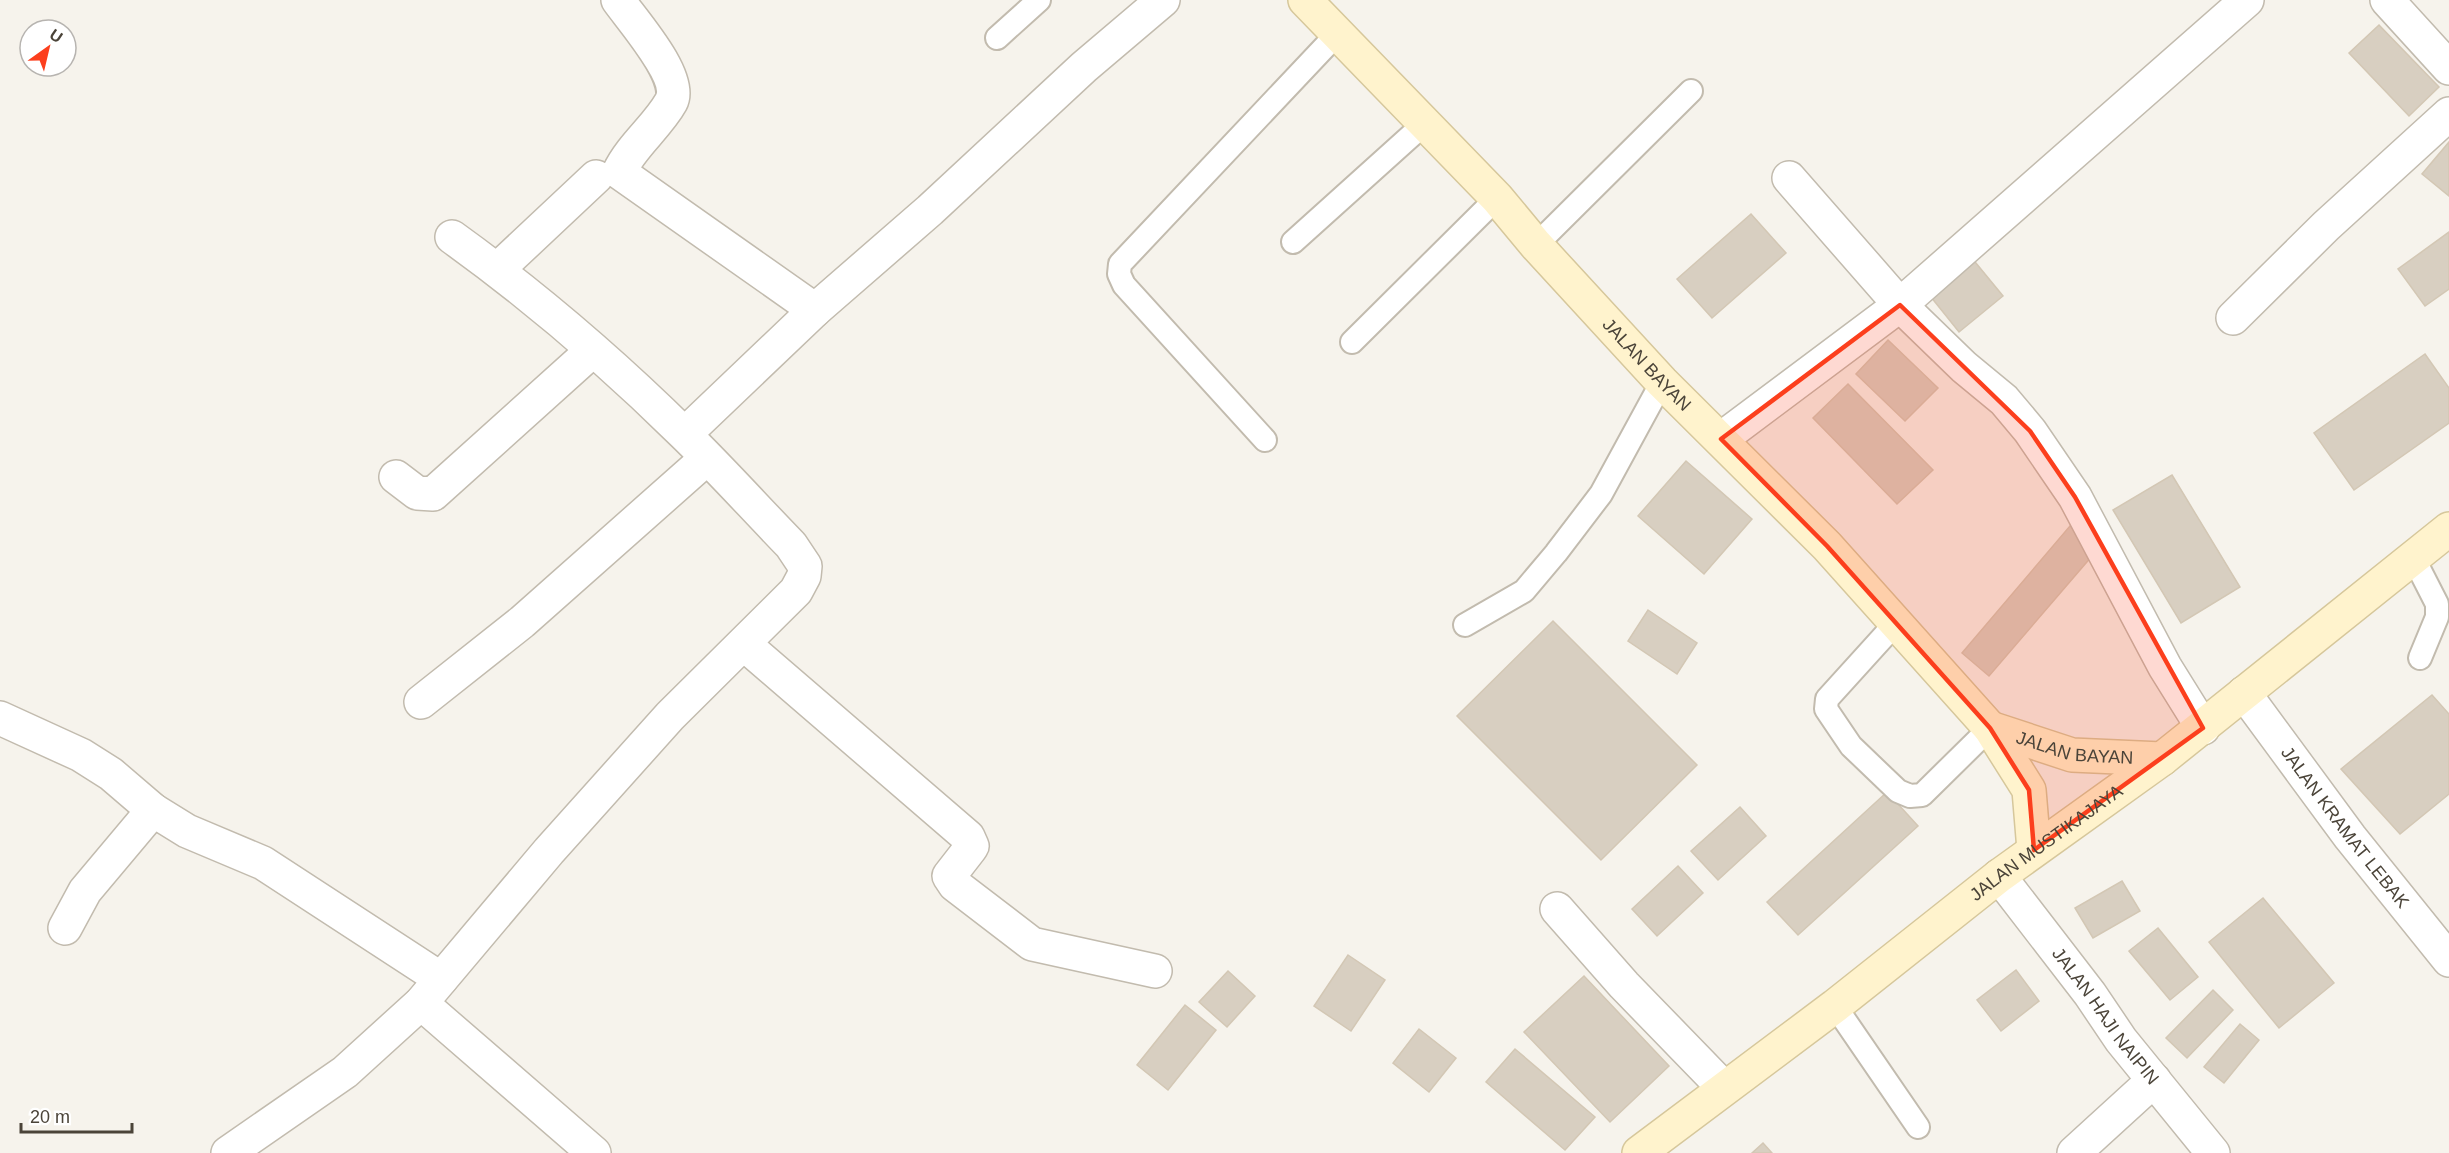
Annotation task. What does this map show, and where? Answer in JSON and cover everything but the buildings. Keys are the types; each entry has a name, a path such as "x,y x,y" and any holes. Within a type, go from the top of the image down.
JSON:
{"main road":[{"name":"JALAN BAYAN","path":"1305,0 1423,125 1497,198 1536,245 1662,382 1827,546 1990,728 2029,790 2034,850"},
{"name":"JALAN MUSTIKAJAYA","path":"1639,1153 1835,1006 1999,876 2203,728 2449,529"},
{"name":"JALAN BAYAN","path":"1990,728 2072,755 2162,759"}],"street":[{"path":"618,0 668,71 674,87 672,101 628,154 619,172 815,310"},
{"path":"685,434 815,310 930,210 1084,67 1163,0"},
{"path":"1721,439 1900,305 2247,0"},
{"path":"2386,0 2449,68"},
{"path":"2233,318 2326,226 2449,114"},
{"path":"497,270 596,177"},
{"path":"1789,178 1900,305 1964,367 2004,400 2030,431 2075,497 2165,667 2203,728"},
{"path":"228,1153 345,1072 431,991 549,851 670,716 796,591 804,576 805,566 791,545 685,434 593,350 497,270 452,237"},
{"path":"396,477 417,493 433,494 593,350"},
{"path":"422,702 522,622 707,458"},
{"path":"744,644 968,837 972,846 949,876 955,885 1032,944 1155,971"},
{"name":"JALAN KRAMAT LEBAK","path":"2244,693 2350,837 2449,960"},
{"path":"0,718 81,755 111,774 153,810 187,831 263,863 431,991 594,1153"},
{"path":"65,928 85,891 153,810"},
{"name":"JALAN HAJI NAIPIN","path":"1999,876 2090,994 2121,1040 2214,1153"},
{"path":"1557,909 1624,985 1724,1088"},
{"path":"2074,1153 2154,1080"}],"lane":[{"path":"997,38 1039,0"},
{"path":"1265,440 1124,285 1119,274 1120,264 1337,34"},
{"path":"1536,245 1691,91"},
{"path":"1293,242 1423,125"},
{"path":"1352,342 1497,198"},
{"path":"1465,625 1524,591 1556,553 1601,494 1662,382"},
{"path":"2413,557 2437,604 2437,617 2420,658"},
{"path":"1895,624 1827,699 1826,709 1851,746 1898,791 1910,796 1922,795 1990,728"},
{"path":"1835,1006 1918,1126"}],"highlighted area":[{"path":"1900,305 2030,431 2075,497 2203,728 2034,850 2029,790 1990,728 1827,546 1721,439"}]}
